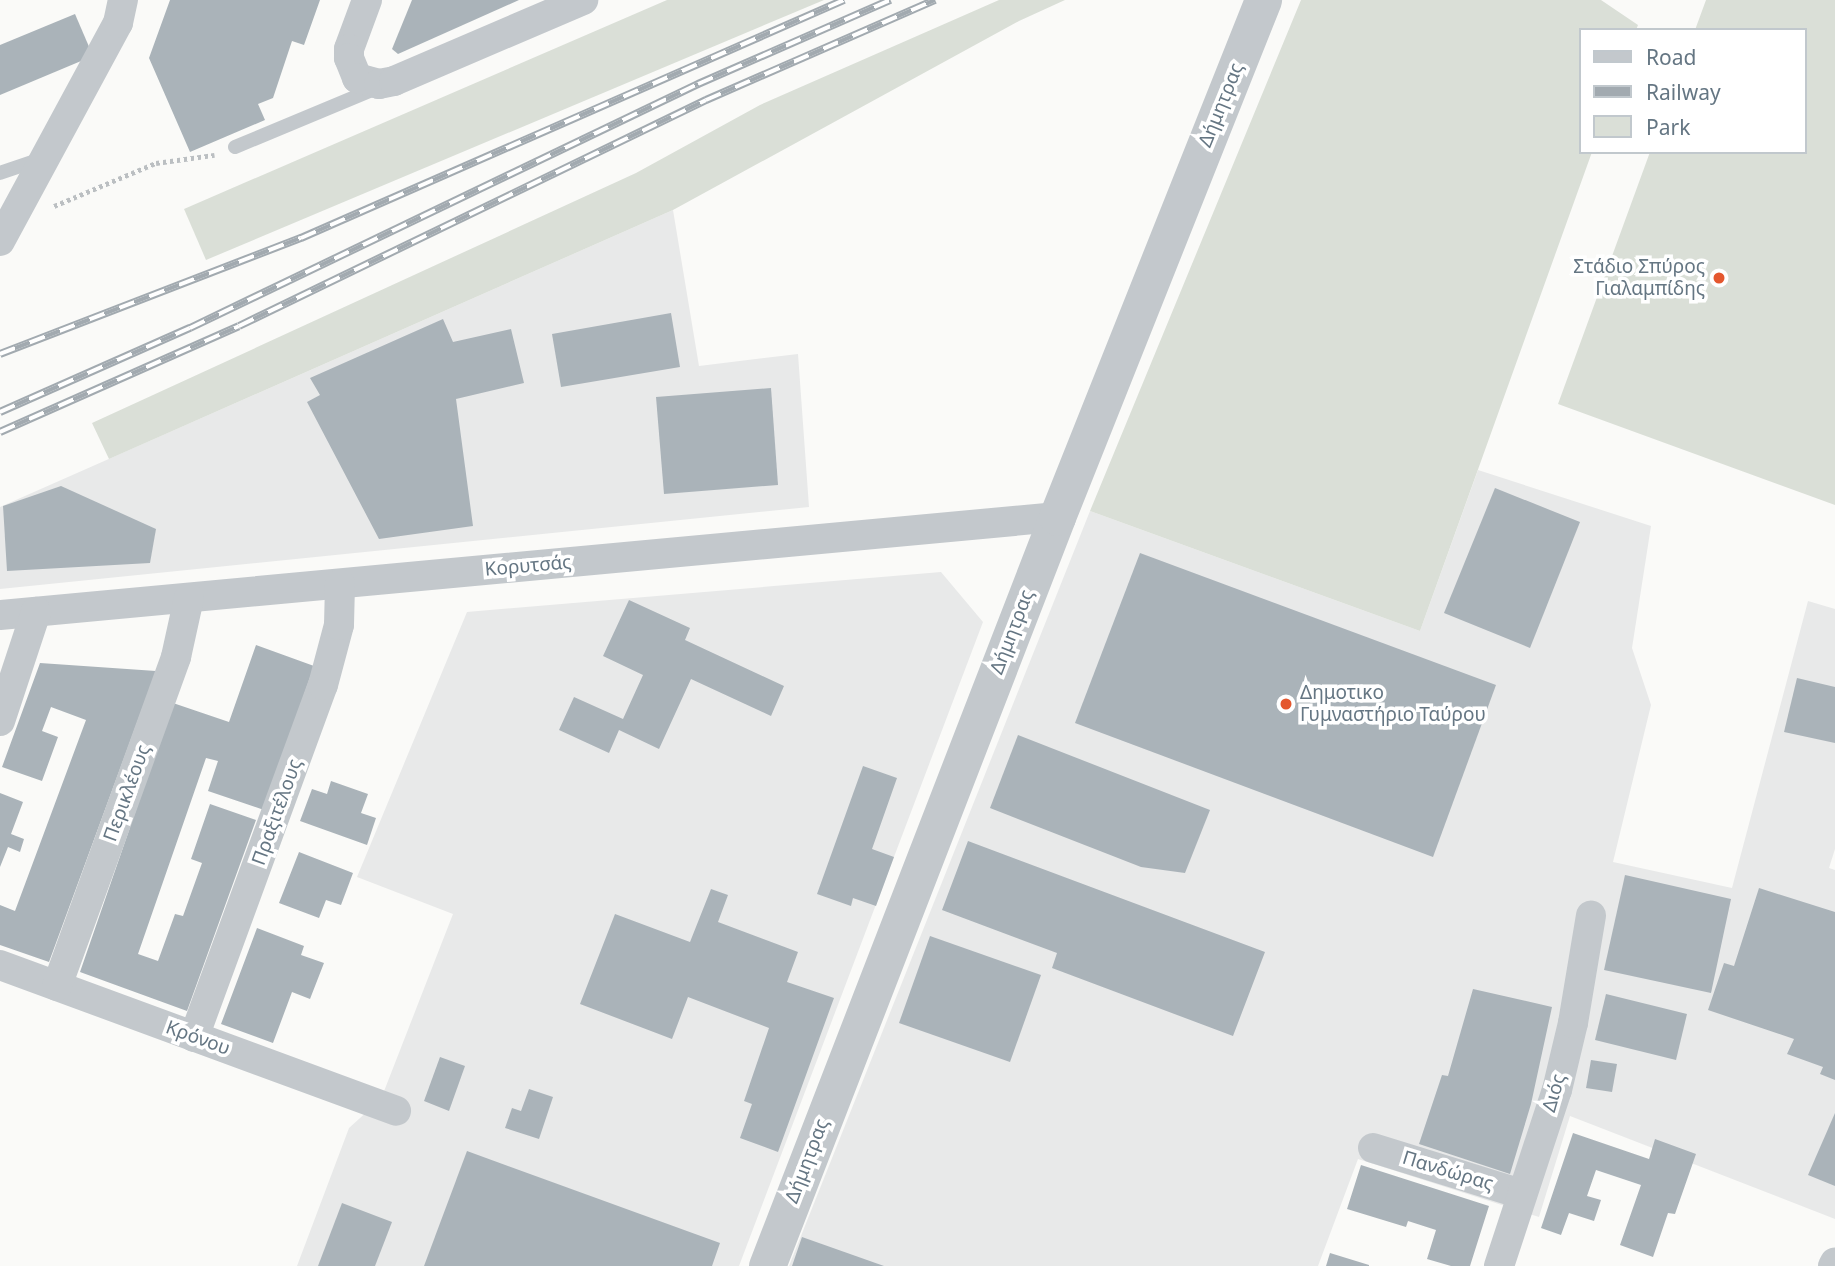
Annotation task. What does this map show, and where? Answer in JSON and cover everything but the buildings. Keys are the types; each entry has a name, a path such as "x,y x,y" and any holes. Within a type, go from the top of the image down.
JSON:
{"street":[{"path":"5,233 118,23 123,0"},
{"path":"368,0 349,49 357,78 379,84 394,81 583,0"},
{"name":"Δήμητρας","path":"766,1266 1057,517 1263,0"},
{"name":"Κορυτσάς","path":"0,615 1057,517"},
{"name":"Πραξιτέλους","path":"194,1037 323,685 339,625 341,584"},
{"name":"Περικλέους","path":"57,986 176,657 189,598"},
{"path":"0,721 36,612"},
{"name":"Διός","path":"1499,1266 1557,1090 1573,1023 1591,916"},
{"name":"Κρόνου","path":"0,965 396,1111"},
{"name":"Πανδώρας","path":"1373,1148 1522,1194"}],"lane":[{"path":"235,147 394,81"},
{"path":"0,173 46,157"}],"path":[{"path":"5,233 156,163 215,155 235,147"}],"shaded area":[{"path":"673,210 699,366 798,354 809,507 0,589 0,507"},
{"path":"1478,470 1651,526 1632,648 1651,705 1613,862 1732,888 1808,601 1835,609 1835,849 1829,868 1835,870 1835,1219 1570,1116 1539,1217 1358,1159 1318,1266 789,1266 1090,511 1420,631"},
{"path":"941,572 983,622 739,1266 297,1266 349,1128 381,1099 453,914 357,877 467,612"}],"green space":[{"path":"667,0 824,0 206,260 184,209"},
{"path":"999,0 1065,0 1019,21 673,210 109,459 92,423 636,173 760,105"},
{"path":"1301,0 1601,0 1638,25 1637,28 1580,28 1580,154 1591,154 1420,631 1090,511"},
{"name":"Στάδιο Σπύρος Γιαλαμπίδης","path":"1706,0 1835,0 1835,505 1558,404 1649,154 1807,154 1807,28 1696,28"}],"railway":[{"path":"0,354 301,238 844,0"},
{"path":"0,412 190,328 698,84 890,0"},
{"path":"0,432 239,326 706,100 935,0"}],"place":[{"name":"Στάδιο Σπύρος Γιαλαμπίδης","path":"1719,278"},
{"name":"Δημοτικο Γυμναστήριο Ταύρου","path":"1286,704"}]}
